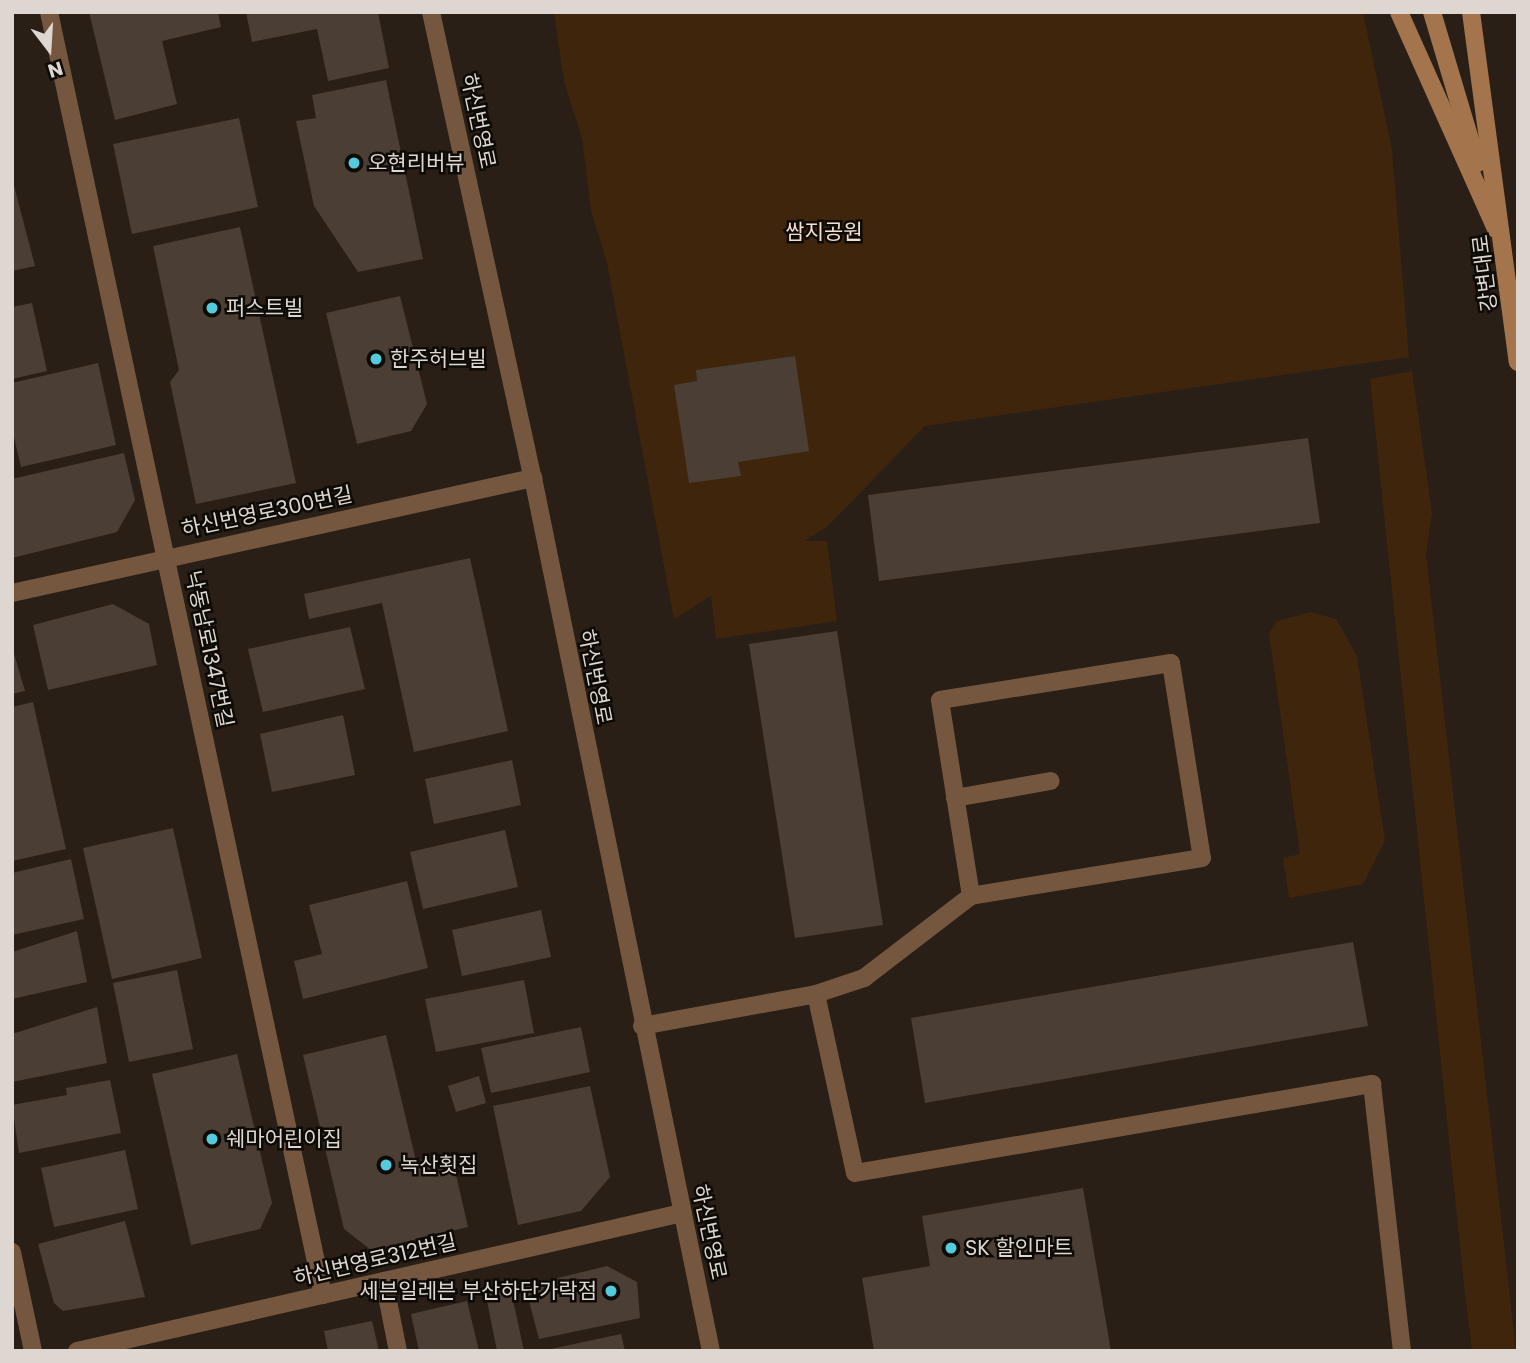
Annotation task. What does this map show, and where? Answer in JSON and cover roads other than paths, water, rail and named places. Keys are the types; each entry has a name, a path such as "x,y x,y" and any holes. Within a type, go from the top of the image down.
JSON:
{"main road":[{"path":"1399,12 1506,250"},
{"path":"1433,12 1444,60 1506,250"},
{"name":"강변대로","path":"1471,12 1506,250 1518,362"}],"street":[{"name":"낙동남로1347번길","path":"49,12 323,1295"},
{"name":"하신번영로","path":"431,12 533,478 642,1026 711,1351"},
{"name":"하신번영로300번길","path":"12,593 533,478"},
{"path":"642,1026 816,994 863,978 971,896 1202,858 1171,663 940,700 971,896"},
{"path":"955,797 1049,781"},
{"path":"816,994 855,1172 1372,1084 1402,1351"},
{"name":"하신번영로312번길","path":"77,1351 682,1213"},
{"path":"12,1252 33,1351"},
{"path":"384,1281 398,1351"}],"place":[{"name":"오현리버뷰","path":"354,163"},
{"name":"퍼스트빌","path":"212,308"},
{"name":"한주허브빌","path":"376,359"},
{"name":"쉐마어린이집","path":"212,1139"},
{"name":"녹산횟집","path":"386,1165"},
{"name":"SK 할인마트","path":"951,1248"},
{"name":"세븐일레븐 부산하단가락점","path":"611,1291"}],"park label":[{"name":"쌈지공원","path":"824,232"}]}
